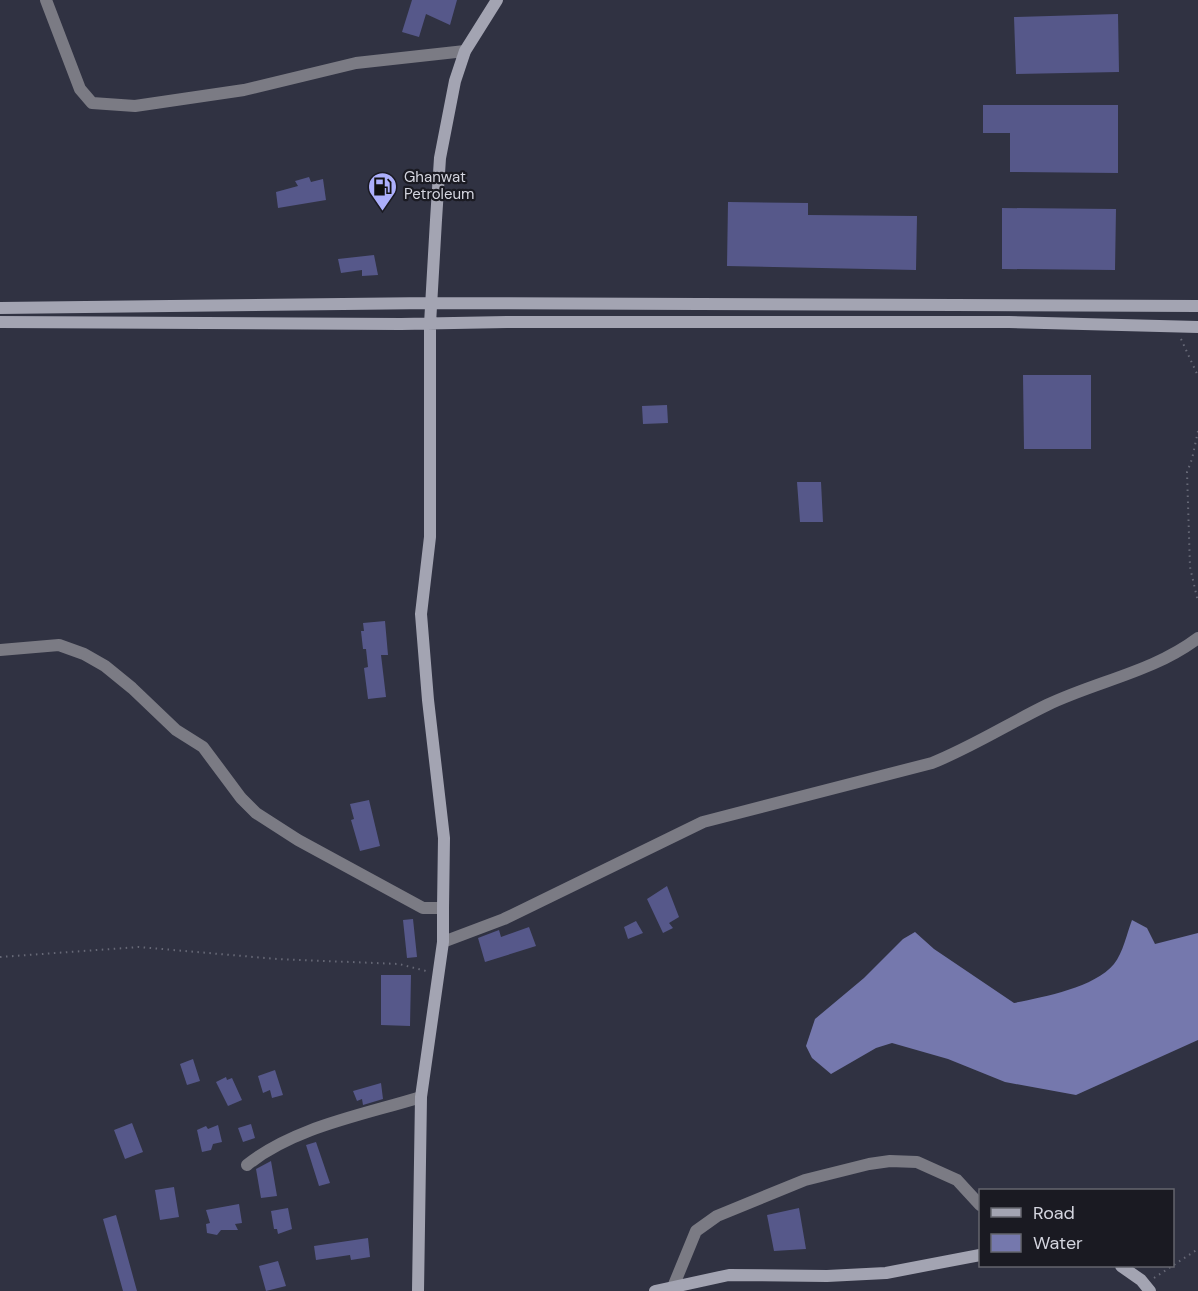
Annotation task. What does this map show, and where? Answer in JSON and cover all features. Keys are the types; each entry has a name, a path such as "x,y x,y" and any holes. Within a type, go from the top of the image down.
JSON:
{"street":[{"path":"46,0 80,89 92,103 135,106 157,103 244,90 356,63 465,51"},
{"path":"418,1291 421,1097 442,942 443,908 444,838 428,700 421,614 430,537 430,324 440,158 451,99 465,51 497,0"},
{"path":"0,308 432,303 1198,306"},
{"path":"0,322 430,324 744,321 1009,322 1198,327"},
{"path":"442,942 504,919 703,822 932,763 960,752 1048,705 1163,660 1198,638"},
{"path":"0,650 59,645 84,654 105,666 176,730 203,747 241,798 256,813 298,840 423,908 443,908"},
{"path":"247,1165 266,1150 308,1133 421,1097"},
{"path":"673,1287 696,1232 717,1216 805,1180 814,1180 839,1170 890,1161 917,1162 957,1180 979,1203"},
{"path":"655,1291 729,1275 827,1276 886,1273 979,1255"},
{"path":"1122,1267 1147,1288"}],"path":[{"path":"1180,327 1182,343 1198,376"},
{"path":"1198,431 1187,472 1190,567 1198,602"},
{"path":"0,957 140,947 277,959 399,964 438,972"},
{"path":"1147,1288 1198,1250"}],"water":[{"path":"1132,920 1147,928 1155,944 1198,933 1198,1040 1076,1095 1005,1082 948,1059 892,1043 876,1048 831,1074 812,1058 806,1046 815,1019 864,978 903,939 915,932 934,949 1014,1003 1067,990 1105,972 1120,954"}],"building":[{"path":"412,0 457,0 450,25 426,14 419,37 402,32"},
{"path":"1118,14 1119,72 1016,74 1014,17"},
{"path":"983,105 1118,105 1118,173 1010,172 1010,133 983,133"},
{"path":"309,177 311,182 323,179 326,200 278,208 276,192 298,186 295,181"},
{"path":"728,202 808,203 808,215 917,216 916,270 727,266"},
{"path":"1002,208 1116,209 1115,270 1002,269"},
{"path":"374,255 378,275 362,276 362,270 341,273 338,259"},
{"path":"1023,375 1091,375 1091,449 1024,449"},
{"path":"667,405 668,423 643,424 642,406"},
{"path":"797,482 821,482 823,522 800,522"},
{"path":"385,621 388,655 381,655 386,697 368,699 364,668 368,667 361,631 364,631 363,623"},
{"path":"369,800 380,846 360,851 351,820 354,819 350,804"},
{"path":"667,886 679,917 669,923 673,928 663,933 647,899"},
{"path":"413,919 417,957 407,958 403,920"},
{"path":"636,921 643,933 628,939 624,927"},
{"path":"529,927 536,946 485,962 478,938 499,930 501,937"},
{"path":"381,975 411,975 410,1026 381,1025"},
{"path":"193,1059 200,1081 187,1085 180,1064"},
{"path":"275,1070 283,1095 272,1098 270,1090 263,1093 258,1076"},
{"path":"226,1077 227,1080 232,1078 242,1100 228,1106 216,1082"},
{"path":"381,1083 383,1099 363,1105 362,1099 357,1101 353,1091"},
{"path":"132,1123 143,1152 125,1159 114,1130"},
{"path":"251,1124 255,1138 243,1142 238,1128"},
{"path":"218,1125 222,1142 213,1144 211,1150 202,1152 197,1130 206,1126 208,1129"},
{"path":"316,1142 330,1183 319,1186 306,1145"},
{"path":"271,1161 277,1196 261,1198 256,1169"},
{"path":"174,1187 179,1217 160,1220 155,1190"},
{"path":"239,1204 242,1223 235,1224 238,1230 221,1230 217,1235 207,1233 206,1224 210,1223 206,1210"},
{"path":"288,1208 292,1229 278,1234 277,1229 274,1229 271,1211"},
{"path":"799,1208 806,1249 774,1251 767,1215"},
{"path":"116,1215 137,1291 123,1291 103,1219"},
{"path":"368,1238 370,1257 351,1260 350,1255 316,1260 314,1246"},
{"path":"278,1261 286,1286 266,1291 259,1266"}],"place":[{"name":"Ghanwat Petroleum","path":"383,212"}]}
